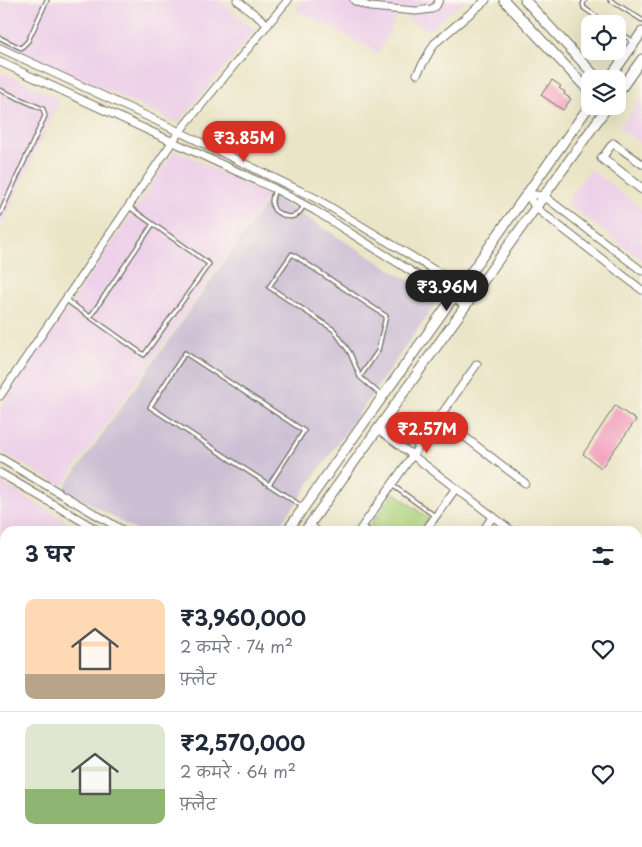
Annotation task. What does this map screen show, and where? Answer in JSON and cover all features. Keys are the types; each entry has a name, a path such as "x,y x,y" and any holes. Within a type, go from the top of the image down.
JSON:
{"street":[{"path":"237,0 268,25"},
{"path":"0,396 179,132 288,0"},
{"path":"354,0 370,7 416,11 432,9 439,0"},
{"path":"417,74 434,44 486,0"},
{"path":"504,0 581,82"},
{"path":"525,0 590,70"},
{"path":"615,70 642,32"},
{"path":"0,48 317,199 474,294"},
{"path":"626,82 642,59"},
{"path":"0,62 275,189 304,205 466,306"},
{"path":"291,526 583,115"},
{"path":"308,526 600,115"},
{"path":"642,164 613,143 602,158 642,189"},
{"path":"527,194 544,196 642,271"},
{"path":"527,194 536,208 642,290"},
{"path":"363,526 477,364"},
{"path":"439,418 525,482"},
{"path":"378,428 506,526"},
{"path":"0,458 73,501 108,526"},
{"path":"0,474 90,526"},
{"path":"429,526 456,488"},
{"path":"53,504 73,501"},
{"path":"486,526 493,516"}],"lane":[{"path":"0,38 20,48 28,42 47,0"},
{"path":"586,0 583,4 584,8 594,15"},
{"path":"610,0 642,20"},
{"path":"626,37 634,43"},
{"path":"0,90 43,110 45,116 0,214"},
{"path":"275,189 272,202 273,209 284,216 292,217 297,215 304,205"},
{"path":"65,300 144,355 209,264 128,207"},
{"path":"90,317 153,224"},
{"path":"360,378 378,351 386,316 292,254 269,287 334,330 350,353 360,378 383,396"},
{"path":"270,485 304,431 185,353 150,407 270,485 304,507"},
{"path":"392,484 436,517"}],"shaded area":[{"path":"0,0 219,0 255,31 178,123 0,41"},
{"path":"303,0 466,0 429,30 398,13 379,53 296,9"},
{"path":"0,71 60,99 0,230"},
{"path":"642,97 642,144 620,128"},
{"path":"175,150 269,196 62,486 0,451 0,408"},
{"path":"590,169 642,209 642,260 566,203"},
{"path":"271,196 439,299 280,526 129,526 64,488"},
{"path":"0,482 75,526 0,526"}],"green space":[{"path":"395,493 429,519 424,526 370,525"}],"building":[{"path":"552,80 561,86 559,88 571,99 563,110 541,95"},
{"path":"615,406 636,420 601,468 583,454"}]}
